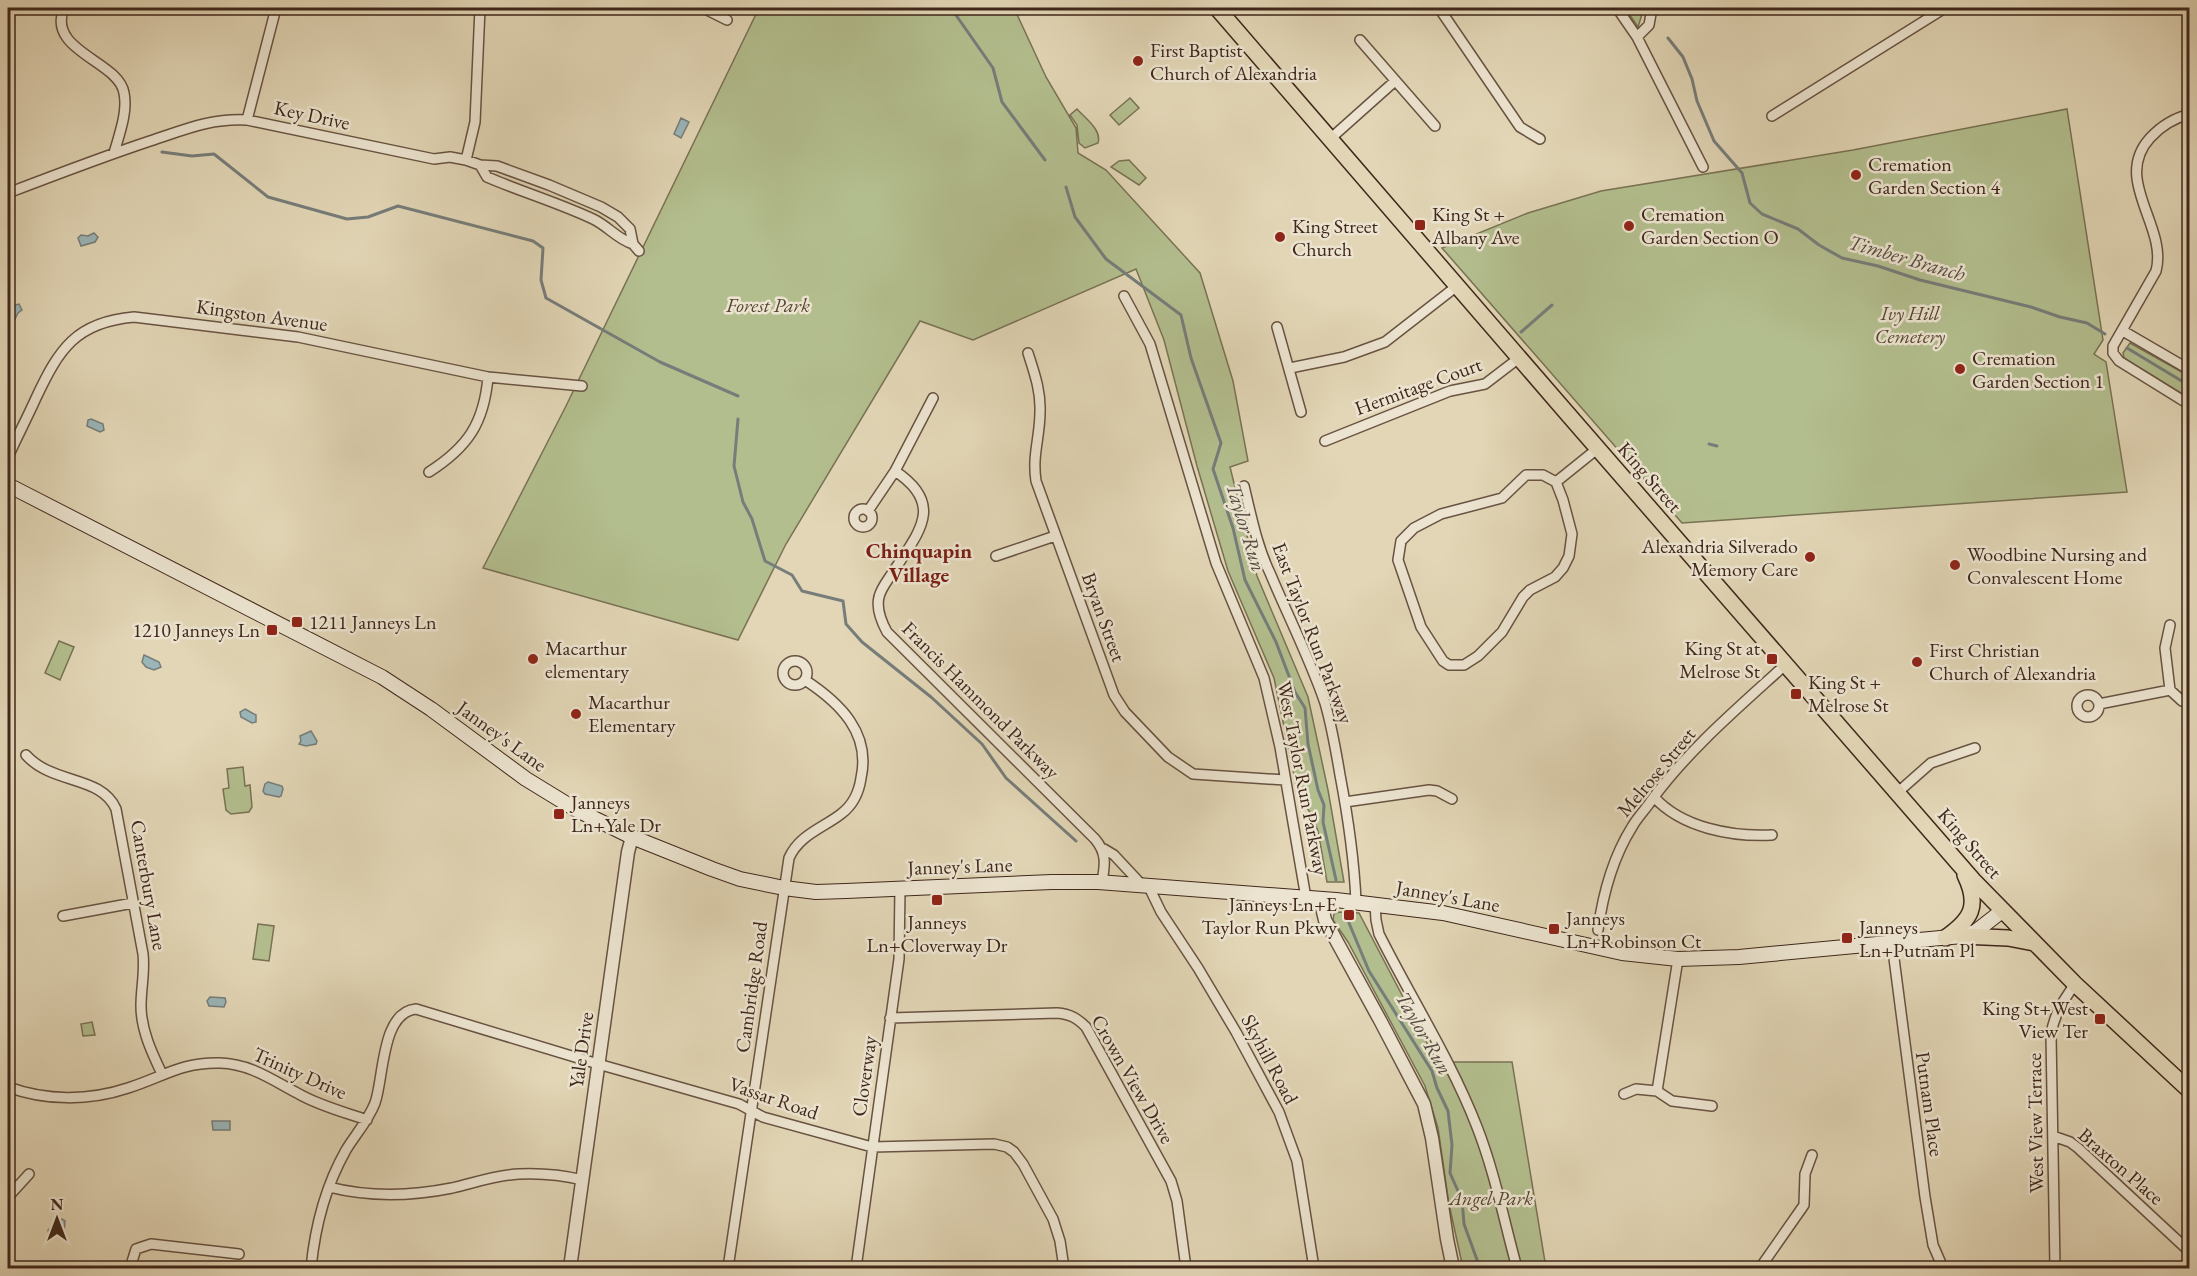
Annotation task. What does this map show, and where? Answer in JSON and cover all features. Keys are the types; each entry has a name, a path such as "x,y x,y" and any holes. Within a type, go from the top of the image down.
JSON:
{"main road":[{"name":"King Street","path":"1217,8 1785,665 2002,911 2075,984 2190,1091"},
{"name":"Janney's Lane","path":"8,485 374,672 416,698 526,779 575,809 632,837 741,879 816,892 1102,882 1356,901 1481,920 1622,953 1678,959 1739,957 1962,936 1975,932 2002,911"},
{"path":"1945,938 1965,922 1973,908 1972,892 1960,864"},
{"path":"1962,936 2008,938 2034,943"}],"street":[{"path":"64,8 61,24 68,38 118,81 124,93 124,113 114,153"},
{"path":"247,120 276,8"},
{"path":"480,8 475,122 466,160 514,171 601,207 618,217 630,229 636,247 620,240 613,232 596,221 487,177 480,165"},
{"path":"704,8 727,20"},
{"path":"1439,8 1520,127 1540,139"},
{"path":"1617,8 1637,37 1703,167"},
{"path":"1637,37 1649,26 1652,8"},
{"path":"1772,116 1945,8"},
{"path":"1360,40 1435,126"},
{"path":"1330,139 1395,81"},
{"path":"2190,114 2176,118 2156,132 2146,144 2136,167 2138,187 2155,240 2158,263 2156,271 2113,348 2114,355 2119,361 2190,405"},
{"name":"Key Drive","path":"8,193 114,153 206,122 226,118 247,120 434,159 450,157 466,160"},
{"path":"1290,368 1344,357 1385,342 1400,333 1457,286"},
{"name":"West Taylor Run Parkway","path":"1124,296 1150,344 1216,563 1264,678 1280,747 1306,898"},
{"name":"Kingston Avenue","path":"8,457 46,374 67,345 80,334 107,321 134,317 269,332 334,343 488,377 582,386"},
{"path":"1277,327 1301,412"},
{"path":"2123,331 2190,370"},
{"name":"Bryan Street","path":"1028,353 1036,376 1041,412 1034,459 1036,481 1118,703 1168,757 1193,774 1285,780"},
{"name":"Hermitage Court","path":"1325,441 1450,391 1485,384 1519,358"},
{"path":"429,472 464,444 476,429 484,409 488,377"},
{"path":"868,511 895,471 933,399"},
{"path":"1556,482 1598,448"},
{"name":"Francis Hammond Parkway","path":"895,471 919,490 923,501 923,513 920,530 879,595 881,622 887,632 1104,849 1114,855 1145,885"},
{"path":"1543,475 1556,482 1572,534 1569,556 1563,568 1555,576 1530,590 1502,632 1469,663 1454,667 1446,664 1421,627 1398,560 1401,541 1414,528 1441,514 1502,498 1526,476 1543,475"},
{"name":"East Taylor Run Parkway","path":"1244,486 1254,528 1269,573 1284,603 1325,703 1346,802 1356,901"},
{"path":"996,556 1055,536"},
{"path":"2170,625 2165,648 2170,690 2182,701 2190,701"},
{"name":"Melrose Street","path":"1598,930 1603,898 1617,856 1632,827 1685,759 1785,665"},
{"name":"Cambridge Road","path":"728,1269 784,888 792,851 806,836 841,814 853,802 863,772 862,748 856,729 845,714 805,680"},
{"path":"2099,704 2170,690"},
{"path":"1897,793 1931,763 1975,748"},
{"name":"Canterbury Lane","path":"26,755 40,768 95,788 112,798 116,809 145,967 141,1016 162,1074"},
{"path":"1346,802 1429,790 1437,791 1452,799"},
{"path":"1654,797 1663,808 1702,826 1748,836 1772,835"},
{"name":"Yale Drive","path":"570,1269 628,852 632,837"},
{"path":"1102,882 1105,866 1104,849"},
{"name":"Skyhill Road","path":"1145,885 1236,1032 1279,1112 1297,1161 1314,1269"},
{"name":"Cloverway","path":"856,1269 899,958 900,888"},
{"name":"West Taylor Run Parkway","path":"1320,899 1325,920 1421,1098 1432,1138 1446,1239 1454,1269"},
{"path":"63,916 133,903"},
{"path":"1375,903 1379,934 1453,1074 1477,1127 1492,1172 1516,1269"},
{"name":"Putnam Place","path":"1892,943 1925,1197 1933,1245 1943,1269"},
{"path":"1657,1091 1678,959"},
{"name":"West View Terrace","path":"2055,1269 2051,1035 2053,1020 2058,1008 2075,984"},
{"name":"Vassar Road","path":"367,1120 377,1096 383,1060 393,1026 404,1012 416,1009 432,1012 598,1064 739,1104 763,1117 872,1147 994,1144 1007,1148 1014,1152 1023,1164 1053,1219 1060,1241 1064,1269"},
{"name":"Crown View Drive","path":"890,1018 1057,1013 1073,1016 1080,1021 1171,1181 1177,1201 1186,1269"},
{"name":"Trinity Drive","path":"8,1087 39,1095 78,1097 104,1095 131,1088 191,1064 221,1063 245,1066 262,1072 300,1095 367,1120"},
{"path":"1624,1094 1636,1089 1657,1091 1672,1101 1712,1106"},
{"path":"311,1269 317,1224 329,1187 347,1149 367,1120"},
{"name":"Braxton Place","path":"2053,1136 2070,1142 2078,1148 2190,1252"},
{"path":"1760,1269 1804,1205 1805,1174 1812,1155"},
{"path":"8,1197 29,1174"},
{"path":"329,1187 354,1193 388,1194 437,1191 519,1174 545,1174 583,1179"},
{"path":"130,1269 136,1249 151,1244 239,1254"}],"green space":[{"name":"Forest Park","path":"759,8 1014,8 1046,77 1076,128 1078,153 1106,170 1200,273 1233,381 1248,461 1230,467 1257,576 1308,697 1328,790 1344,882 1327,882 1318,831 1311,814 1298,794 1274,678 1228,571 1197,466 1164,340 1136,269 973,340 920,321 786,544 738,640 483,568 565,408"},
{"path":"1625,8 1644,8 1638,27"},
{"path":"1130,98 1139,108 1119,125 1110,115"},
{"path":"1077,109 1095,129 1099,138 1098,143 1085,148 1079,143 1077,125 1070,115"},
{"name":"Ivy Hill Cemetery","path":"2067,109 2103,340 2094,354 2106,362 2127,492 1682,523 1442,248 1528,213 1601,191 1853,150"},
{"path":"1129,160 1146,178 1139,185 1111,167 1119,161"},
{"path":"2130,343 2189,376 2189,398 2124,358 2123,353"},
{"path":"59,641 74,647 60,680 45,673"},
{"path":"243,767 245,786 250,785 252,807 249,812 231,814 226,810 223,789 229,788 227,769"},
{"name":"Angel Park","path":"1338,912 1359,913 1437,1062 1512,1062 1546,1268 1463,1268 1449,1204 1438,1128 1425,1086 1348,942 1333,920 1334,914"},
{"path":"258,924 274,926 269,961 253,959"},
{"path":"92,1022 95,1035 83,1036 81,1024"}],"water":[{"path":"681,118 689,122 681,138 674,134"},
{"path":"94,233 98,237 95,242 81,246 78,238 81,235 88,236"},
{"path":"19,304 22,310 14,321 8,321 8,310 11,306"},
{"path":"88,420 103,424 104,430 100,432 87,426"},
{"path":"144,655 159,662 161,667 154,670 146,667 142,662"},
{"path":"245,709 256,715 256,722 252,723 241,717 240,712"},
{"path":"311,731 317,741 316,744 306,746 299,744 300,736"},
{"path":"268,782 282,786 281,796 265,794 263,791"},
{"path":"210,997 225,998 224,1007 209,1006 207,1001"},
{"path":"212,1121 230,1121 230,1130 213,1130"},
{"path":"62,1219 65,1221 64,1234 59,1236 49,1234 48,1230"}],"waterway":[{"name":"Taylor Run","path":"951,8 993,68 1002,102 1045,160"},
{"name":"Timber Branch","path":"1639,8 1641,12"},
{"name":"Timber Branch","path":"1668,38 1683,57 1692,79 1697,101 1714,141 1742,173 1750,203 1762,214 1798,229 1819,245 1842,258 2087,323 2105,334"},
{"path":"162,152 192,156 214,154 268,197 347,219 368,217 398,206 533,241 543,248 541,280 546,298 660,362 738,396"},
{"name":"Taylor Run","path":"1066,187 1075,217 1106,259 1181,315 1191,358 1221,443 1213,469 1233,528 1245,580 1276,642 1295,692 1305,708 1308,744 1318,790 1324,805 1323,822 1336,880"},
{"path":"1521,332 1552,305"},
{"name":"Timber Branch","path":"2127,348 2190,386"},
{"path":"738,419 734,466 743,502 752,519 765,561 792,575 802,591 843,601 846,624 862,642 931,697 982,744 1006,778 1076,841"},
{"path":"1709,444 1717,446"},
{"name":"Taylor Run","path":"1349,923 1369,971 1432,1071 1448,1111 1452,1145 1450,1173 1462,1200 1464,1224 1480,1268"}],"place":[{"name":"First Baptist Church of Alexandria","path":"1138,61"},
{"name":"Cremation Garden Section 4","path":"1856,175"},
{"name":"King St + Albany Ave","path":"1420,225"},
{"name":"Cremation Garden Section O","path":"1629,226"},
{"name":"King Street Church","path":"1280,237"},
{"name":"Cremation Garden Section 1","path":"1960,369"},
{"name":"Alexandria Silverado Memory Care","path":"1810,557"},
{"name":"Woodbine Nursing and Convalescent Home","path":"1955,565"},
{"name":"1211 Janneys Ln","path":"297,622"},
{"name":"1210 Janneys Ln","path":"272,630"},
{"name":"Macarthur elementary","path":"533,659"},
{"name":"King St at Melrose St","path":"1772,659"},
{"name":"First Christian Church of Alexandria","path":"1917,662"},
{"name":"King St + Melrose St","path":"1796,694"},
{"name":"Macarthur Elementary","path":"576,714"},
{"name":"Janneys Ln+Yale Dr","path":"559,814"},
{"name":"Janneys Ln+Cloverway Dr","path":"937,900"},
{"name":"Janneys Ln+E Taylor Run Pkwy","path":"1349,915"},
{"name":"Janneys Ln+Robinson Ct","path":"1554,929"},
{"name":"Janneys Ln+Putnam Pl","path":"1847,938"},
{"name":"King St+West View Ter","path":"2100,1019"}],"district":[{"name":"Chinquapin Village","path":"919,563"}]}
